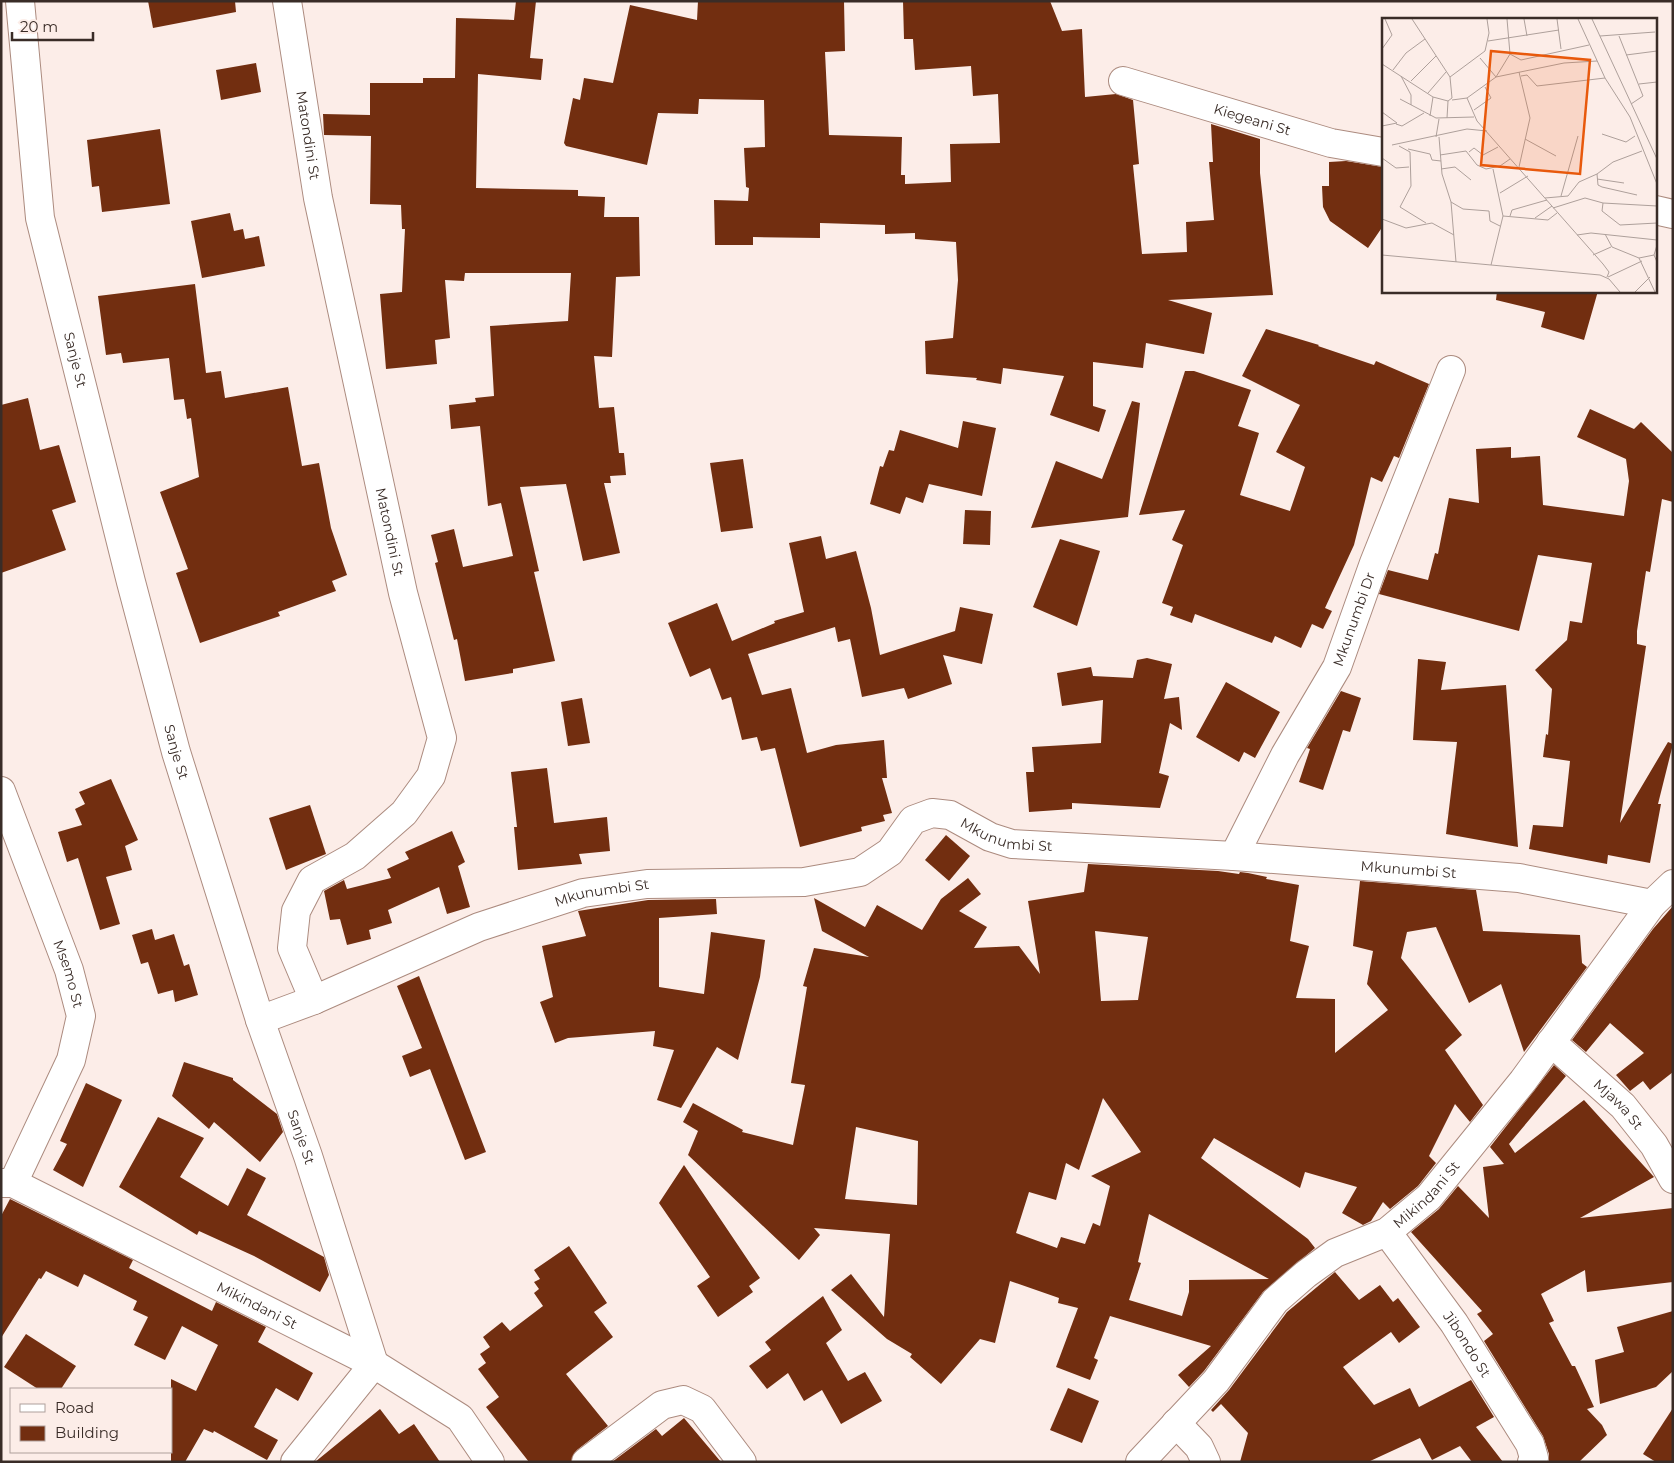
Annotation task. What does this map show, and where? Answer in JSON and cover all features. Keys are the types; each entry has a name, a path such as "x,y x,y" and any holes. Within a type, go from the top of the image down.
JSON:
{"street":[{"name":"Sanje St","path":"20,1 40,218 176,752 260,1020 308,1156 374,1364"},
{"name":"Matondini St","path":"287,1 318,198 403,593 442,738 431,776 404,813 355,856 312,880 296,911 292,948 314,1000"},
{"name":"Kiegeani St","path":"1123,81 1331,143 1382,152"},
{"path":"1656,210 1673,214"},
{"name":"Mkunumbi Dr","path":"1234,856 1285,755 1337,667 1374,563 1451,370"},
{"name":"Msemo St","path":"1,791 69,970 82,1016 71,1060 7,1183"},
{"name":"Mkunumbi St","path":"260,1020 314,1000 479,927 583,893 647,884 804,882 860,872 890,852 913,820 932,813 950,815 990,837 1012,844 1234,856 1519,878 1652,904"},
{"name":"Mikindani St","path":"1140,1462 1216,1382 1281,1296 1306,1274 1335,1253 1387,1232 1429,1197 1523,1081 1652,904 1673,884"},
{"name":"Mjawa St","path":"1551,1042 1623,1106 1654,1145 1673,1179"},
{"name":"Mikindani St","path":"7,1183 374,1364 460,1418 490,1462"},
{"name":"Jibondo St","path":"1387,1232 1454,1323 1530,1444 1534,1458 1532,1462"},
{"path":"295,1462 374,1364"},
{"path":"586,1462 662,1405 683,1400 702,1409 742,1462"},
{"path":"1176,1423 1199,1447 1206,1462"}],"building":[{"path":"148,1 235,1 236,12 153,28"},
{"path":"516,1 536,1 530,58 543,59 541,80 478,74 476,188 578,190 578,196 605,197 604,217 639,217 640,276 616,277 612,357 594,356 599,408 614,407 619,453 624,453 626,475 610,476 611,483 604,483 620,553 583,561 566,484 520,487 539,571 534,572 555,661 513,669 513,673 465,681 457,639 454,640 435,563 438,562 431,535 454,529 463,567 513,556 501,503 488,506 480,426 451,429 449,405 476,402 475,398 494,396 490,326 568,321 571,273 465,273 464,281 445,280 450,338 435,340 437,364 386,369 380,294 402,292 405,229 402,229 401,205 370,204 371,136 324,135 323,114 370,115 370,83 423,83 423,78 455,78 456,18 514,20"},
{"path":"698,1 844,1 845,51 825,52 829,135 902,137 901,175 905,175 905,184 951,182 950,144 1000,143 998,94 973,96 971,66 915,70 913,39 904,39 903,1 1050,1 1062,31 1082,29 1085,97 1116,94 1133,100 1139,164 1133,165 1142,254 1187,252 1186,222 1214,220 1209,162 1213,162 1211,124 1260,139 1260,173 1273,295 1168,300 1212,313 1204,354 1146,343 1143,368 1093,362 1093,406 1106,410 1099,432 1050,415 1064,376 1003,368 1001,384 976,380 977,378 926,374 925,341 953,338 958,280 956,242 915,239 915,233 885,234 885,225 820,223 820,238 753,237 753,245 715,245 714,200 748,201 749,188 746,187 744,148 765,147 764,100 699,99 698,114 658,113 647,165 566,146 564,143 573,98 580,100 584,78 613,83 630,5 697,20"},
{"path":"256,63 261,92 221,100 216,70"},
{"path":"160,129 170,204 102,212 99,186 92,187 87,140"},
{"path":"1346,161 1382,167 1382,227 1368,248 1330,221 1323,207 1322,186 1329,186 1329,162"},
{"path":"230,213 234,231 243,229 245,239 259,236 265,266 202,278 191,221"},
{"path":"195,284 206,373 221,371 225,398 288,387 302,466 319,463 331,528 347,575 332,581 336,591 278,612 280,616 200,643 176,573 188,569 160,492 199,477 191,418 187,419 184,399 174,400 169,358 123,363 121,353 106,355 98,296"},
{"path":"1497,292 1598,292 1584,340 1541,327 1545,312 1496,300"},
{"path":"1266,329 1319,345 1374,365 1376,361 1429,384 1399,458 1394,456 1382,482 1371,477 1354,545 1325,608 1332,611 1323,629 1312,624 1301,648 1275,636 1272,643 1195,614 1192,623 1170,615 1173,607 1162,603 1183,545 1172,540 1185,510 1139,515 1185,371 1194,371 1251,390 1238,426 1259,433 1240,495 1290,511 1305,467 1276,452 1300,405 1242,376"},
{"path":"28,398 40,450 59,445 76,502 52,510 66,550 1,573 1,405"},
{"path":"1132,401 1140,403 1128,517 1031,528 1056,461 1102,479"},
{"path":"1590,409 1634,429 1641,422 1673,453 1673,502 1662,499 1650,572 1646,571 1637,631 1637,644 1646,646 1620,823 1668,742 1673,744 1658,804 1661,804 1650,863 1608,855 1607,864 1529,849 1533,825 1563,827 1570,761 1543,757 1546,734 1548,735 1552,689 1535,670 1567,640 1570,621 1582,623 1592,563 1538,555 1519,631 1379,594 1388,570 1428,580 1435,553 1438,554 1449,498 1479,503 1476,449 1511,447 1511,458 1540,456 1543,505 1624,516 1629,481 1626,459 1577,437"},
{"path":"963,421 996,428 982,496 929,484 923,503 906,497 900,514 870,504 880,466 883,467 889,450 894,451 900,430 958,448"},
{"path":"743,459 753,528 721,532 710,463"},
{"path":"965,510 991,511 990,545 963,544"},
{"path":"821,536 826,559 856,551 871,608 880,655 955,631 960,607 993,614 982,664 943,655 952,684 908,699 904,688 862,697 850,639 838,642 835,627 748,654 762,695 791,688 807,753 836,745 884,740 887,778 882,778 892,813 883,815 885,821 861,827 862,831 800,847 775,748 761,751 757,737 742,740 731,697 722,700 710,668 690,677 668,623 717,603 732,641 775,623 774,621 804,612 789,543"},
{"path":"1060,539 1100,551 1077,626 1033,607"},
{"path":"1147,658 1172,664 1164,699 1179,697 1182,730 1170,723 1159,773 1169,776 1160,808 1072,803 1072,809 1029,812 1026,772 1034,772 1032,747 1101,743 1103,700 1062,706 1057,673 1091,667 1093,676 1133,678 1137,660"},
{"path":"1418,659 1446,662 1441,690 1506,685 1518,847 1446,834 1457,742 1413,740"},
{"path":"1226,682 1280,712 1255,758 1244,752 1239,762 1196,737"},
{"path":"1341,691 1361,698 1350,732 1343,730 1323,790 1299,782 1310,749 1307,748"},
{"path":"582,698 590,743 568,746 561,702"},
{"path":"547,768 554,823 607,817 610,851 579,854 582,864 518,870 514,827 517,827 511,772"},
{"path":"111,779 138,840 125,846 132,870 106,877 120,924 100,930 78,858 67,862 58,832 82,825 75,809 85,804 79,792"},
{"path":"310,805 326,854 286,870 269,818"},
{"path":"452,831 465,862 458,866 470,907 447,914 439,887 388,910 392,923 369,930 371,939 347,945 340,919 330,920 324,891 344,880 347,889 391,878 387,869 409,859 405,852"},
{"path":"946,835 970,856 949,881 925,860"},
{"path":"1088,864 1218,871 1239,874 1240,872 1299,885 1290,941 1309,946 1296,998 1335,999 1335,1053 1388,1010 1367,984 1373,951 1353,946 1360,881 1476,890 1483,931 1580,935 1582,963 1587,967 1524,1052 1501,984 1469,1003 1436,927 1407,932 1401,958 1462,1035 1445,1050 1483,1105 1470,1122 1455,1104 1429,1156 1436,1163 1418,1186 1390,1209 1383,1202 1371,1221 1363,1225 1342,1213 1357,1187 1305,1172 1300,1188 1214,1138 1201,1158 1308,1239 1315,1248 1263,1292 1204,1371 1189,1387 1178,1375 1211,1346 1110,1316 1094,1358 1098,1360 1090,1380 1056,1367 1078,1308 1058,1303 1059,1298 1010,1281 995,1343 980,1339 941,1384 910,1357 912,1354 887,1339 831,1290 851,1274 884,1317 890,1234 814,1228 820,1235 799,1260 688,1155 698,1131 683,1122 693,1103 743,1130 742,1132 793,1145 805,1085 791,1083 807,987 803,986 814,948 869,957 822,931 814,898 865,927 877,905 922,930 941,899 968,878 981,894 959,911 987,927 974,948 1019,946 1040,974 1028,901 1084,892","holes":["1095,931 1148,937 1138,1000 1101,1001","1103,1098 1141,1152 1091,1176 1110,1186 1100,1226 1093,1223 1085,1244 1061,1237 1057,1248 1016,1233 1029,1192 1056,1200 1066,1163 1079,1170","856,1127 918,1141 917,1205 845,1199","1149,1214 1269,1279 1189,1280 1189,1292 1182,1316 1129,1300 1141,1263 1138,1262"]},
{"path":"716,899 717,914 659,918 659,987 704,994 711,932 765,940 760,977 738,1060 717,1047 681,1108 657,1100 674,1050 653,1046 655,1031 568,1038 555,1043 540,1002 553,997 542,946 586,936 578,911 648,900"},
{"path":"1673,906 1673,1072 1650,1090 1643,1081 1630,1091 1616,1075 1644,1053 1610,1023 1586,1052 1572,1040 1653,929"},
{"path":"152,929 155,940 174,934 184,966 189,964 198,995 175,1002 173,990 158,994 148,962 141,964 132,935"},
{"path":"419,976 486,1152 465,1160 430,1069 410,1077 402,1056 422,1048 397,986"},
{"path":"184,1062 233,1078 233,1080 277,1114 283,1132 260,1162 214,1122 209,1129 172,1096"},
{"path":"1554,1065 1566,1076 1509,1144 1515,1153 1584,1100 1654,1177 1580,1218 1673,1208 1673,1282 1587,1292 1585,1270 1541,1294 1554,1321 1549,1323 1572,1366 1575,1366 1594,1407 1587,1409 1602,1425 1607,1435 1579,1462 1549,1462 1549,1454 1543,1436 1484,1341 1493,1334 1477,1314 1482,1311 1411,1232 1439,1209 1458,1186 1489,1218 1483,1167 1504,1164 1490,1147"},
{"path":"86,1083 122,1100 83,1187 53,1170 67,1144 60,1141"},
{"path":"158,1117 204,1138 180,1177 228,1206 247,1168 266,1178 247,1215 324,1257 329,1275 320,1292 254,1256 199,1231 197,1235 119,1187"},
{"path":"684,1165 760,1278 749,1286 753,1292 718,1317 697,1286 710,1277 659,1203"},
{"path":"10,1199 133,1260 129,1268 212,1311 216,1302 266,1327 258,1342 313,1373 298,1401 276,1388 254,1427 278,1440 267,1460 214,1431 213,1433 204,1429 185,1462 171,1462 171,1379 196,1391 218,1345 182,1326 165,1360 134,1345 148,1317 133,1310 137,1301 84,1274 78,1287 46,1271 41,1279 39,1278 1,1338 1,1216"},
{"path":"569,1246 607,1303 594,1312 613,1337 566,1374 608,1426 577,1450 571,1462 529,1462 486,1407 499,1397 478,1369 486,1363 480,1354 490,1347 483,1337 502,1322 510,1331 543,1306 534,1293 539,1289 534,1282 540,1279 534,1270"},
{"path":"1335,1272 1359,1300 1380,1285 1393,1302 1398,1298 1420,1327 1399,1343 1391,1332 1343,1367 1374,1405 1410,1388 1419,1407 1471,1380 1494,1417 1476,1427 1503,1462 1472,1462 1460,1446 1432,1460 1420,1438 1368,1462 1240,1462 1248,1433 1221,1404 1213,1412 1211,1410 1229,1390 1287,1312"},
{"path":"823,1296 842,1330 826,1343 848,1381 865,1372 882,1401 841,1424 822,1390 804,1401 788,1373 767,1389 749,1366 771,1350 765,1342"},
{"path":"1673,1311 1673,1371 1656,1387 1600,1404 1595,1360 1624,1352 1617,1327"},
{"path":"26,1334 76,1366 62,1388 36,1388 4,1367"},
{"path":"1068,1388 1099,1401 1082,1443 1050,1430"},
{"path":"1673,1408 1673,1462 1656,1462 1643,1454"},
{"path":"380,1409 399,1434 414,1424 440,1462 315,1462"},
{"path":"684,1418 721,1462 612,1462 656,1429 662,1436"}]}
